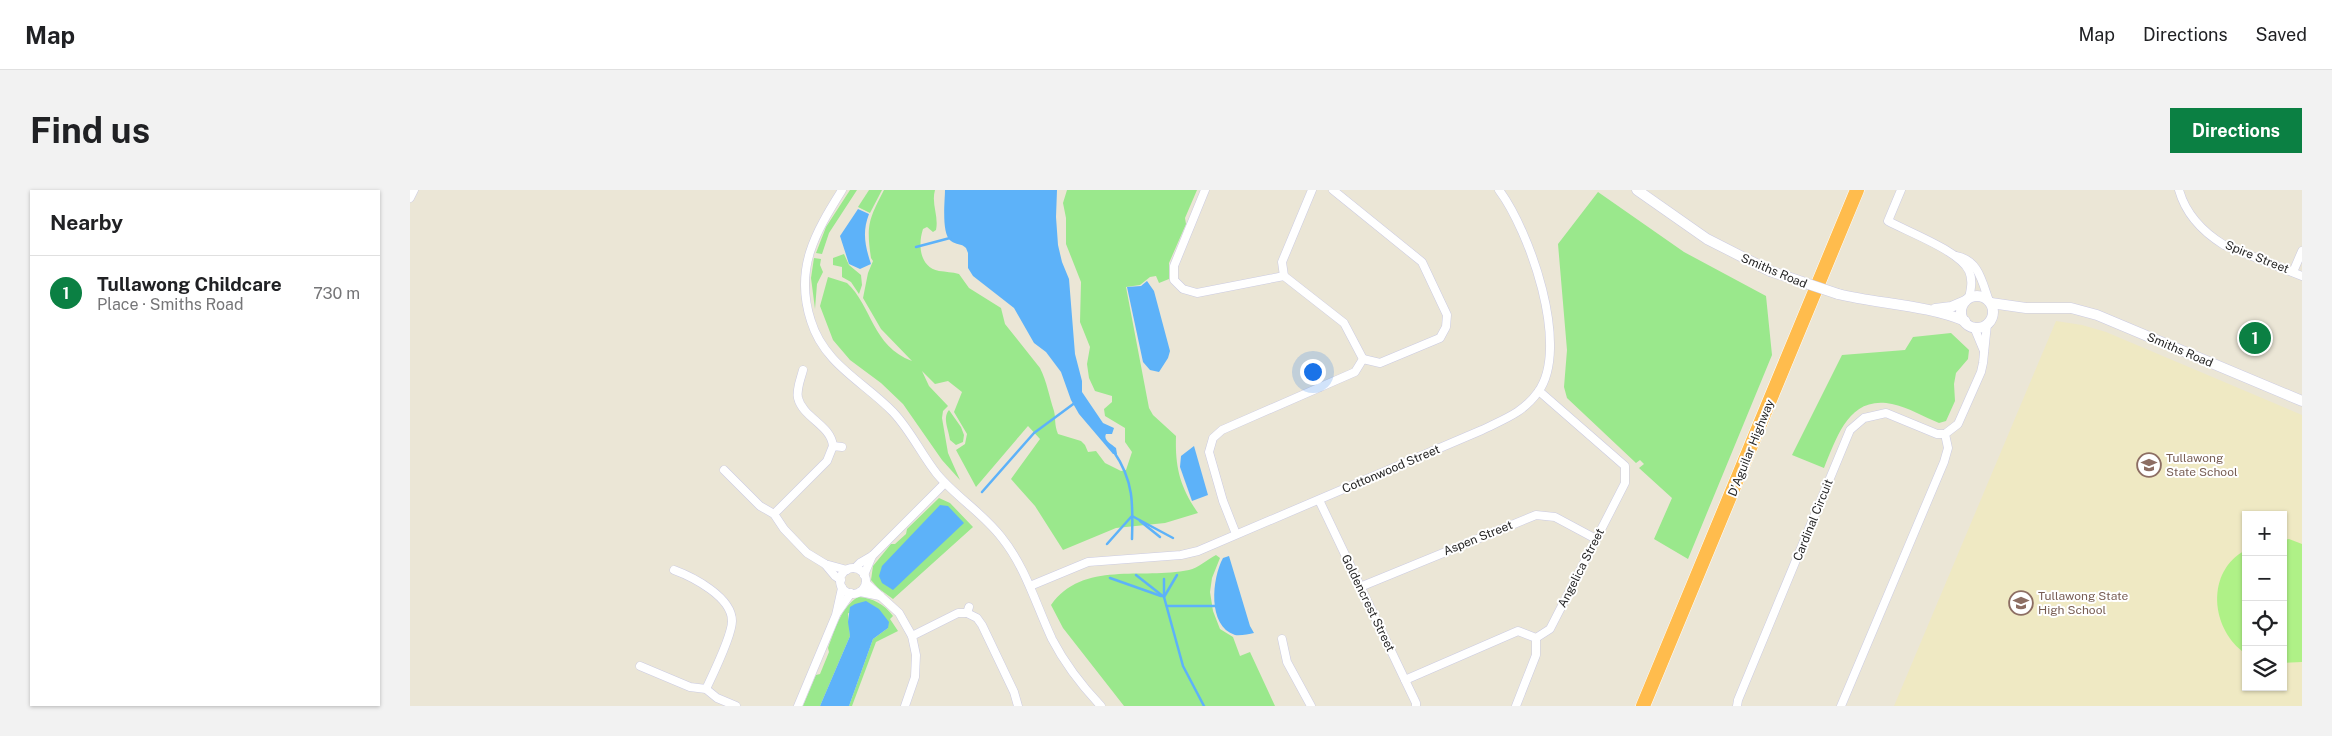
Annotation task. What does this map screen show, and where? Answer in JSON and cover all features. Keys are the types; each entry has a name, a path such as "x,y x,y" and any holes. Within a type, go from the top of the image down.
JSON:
{"highway":[{"name":"D'Aguilar Highway","path":"1643,706 1857,190"}],"main road":[{"name":"Smiths Road","path":"1636,190 1707,239 1770,271 1838,294 1885,304 1929,310 1969,324"},
{"path":"1980,296 1990,302 1993,313 1988,323 1969,324 1962,311 1967,300 1980,296"},
{"name":"Smiths Road","path":"1929,310 1951,307 1967,300"},
{"name":"Smiths Road","path":"1990,302 2026,308 2063,307 2097,315 2302,401"},
{"name":"Smiths Road","path":"1988,323 2004,314 2026,308"}],"street":[{"path":"410,198 414,190"},
{"path":"842,190 819,226 808,254 805,290 810,320 816,335 840,368 893,413 945,483 981,515 1002,538 1022,569 1053,641 1076,677 1102,706"},
{"path":"1205,190 1174,266 1174,280 1183,289 1197,293 1284,276"},
{"path":"1312,190 1282,262 1284,276 1344,323 1363,359 1380,363 1440,338 1446,327 1447,315 1422,262 1333,190"},
{"name":"Cottonwood Street","path":"1030,586 1082,564 1181,555 1198,551 1482,430 1523,410 1540,391 1547,372 1551,352 1543,288 1508,202 1499,190"},
{"path":"1901,190 1888,222 1956,256 1965,258 1975,265 1990,302"},
{"name":"Spire Street","path":"2179,190 2192,218 2213,238 2224,245 2302,276"},
{"path":"2294,272 2302,251"},
{"path":"1956,256 1969,270 1972,287 1967,300"},
{"path":"1841,706 1944,462 1948,448 1945,434 1958,424 1981,372 1988,323"},
{"path":"1969,324 1985,353"},
{"path":"1236,534 1223,501 1209,452 1213,438 1222,430 1355,372 1363,359"},
{"path":"774,514 827,462 833,446 828,433 800,402 798,393 803,370"},
{"name":"Angelica Street","path":"1536,638 1550,629 1625,483 1625,466 1540,391"},
{"name":"Cardinal Circuit","path":"1737,706 1850,430 1864,418 1886,413 1938,434 1945,434"},
{"path":"833,446 842,447"},
{"path":"724,470 760,506 774,514 784,529 807,553 825,564 851,594"},
{"path":"798,706 836,615 842,584 851,569 872,556 945,483"},
{"name":"Goldencrest Street","path":"1319,500 1416,706"},
{"name":"Aspen Street","path":"1360,587 1536,515 1555,517 1596,539"},
{"path":"860,592 872,556"},
{"path":"825,564 851,569 865,579 899,613 912,636 916,666 914,684 905,706"},
{"path":"674,570 706,585 727,607 731,617 729,634 706,689"},
{"path":"836,615 851,594 860,592 880,596"},
{"path":"912,636 968,610 982,625 1014,692 1018,706"},
{"path":"1405,680 1518,631 1536,638 1536,655 1516,706"},
{"path":"1282,639 1287,662 1311,706"},
{"path":"640,666 690,687 706,689 717,698 736,706"}],"shaded area":[{"name":"Tullawong State School","path":"2056,321 2082,325 2106,332 2302,415 2302,706 1894,706"}],"green space":[{"path":"850,190 857,190 829,233 822,254 816,253 826,227"},
{"path":"869,190 882,190 870,213 858,207"},
{"path":"884,190 935,190 936,230 933,232 927,227 923,229 921,235 922,254 927,265 939,271 959,274 969,288 1001,308 1005,324 1040,368 1054,411 1058,434 1081,441 1088,452 1096,451 1105,463 1121,471 1126,470 1132,452 1125,442 1125,428 1105,416 1104,409 1112,402 1112,396 1095,391 1089,378 1087,364 1090,347 1080,322 1081,282 1066,244 1066,218 1063,203 1067,190 1197,190 1185,218 1186,224 1169,263 1169,279 1159,283 1156,276 1150,277 1140,285 1126,287 1149,408 1153,415 1176,436 1176,457 1180,476 1187,494 1198,513 1165,523 1116,528 1063,550 1035,506 1011,479 1040,439 1028,426 976,487 956,450 965,444 967,434 954,412 962,392 948,381 935,384 922,371 929,386 948,406 943,411 942,418 948,453 960,480 942,460 903,404 881,383 850,360 833,340 820,306 828,277 847,283 855,292 880,336 888,346 912,361 881,329 863,298 868,273 873,261 869,238 870,222"},
{"path":"1598,192 1684,252 1766,296 1772,355 1688,559 1654,539 1672,498 1639,468 1644,464 1640,460 1636,463 1567,398 1564,387 1567,350 1558,244"},
{"path":"844,254 849,265 861,275 862,285 859,294 851,282 842,277 842,267 833,265 833,258"},
{"path":"814,258 821,259 820,265 823,272 817,284 815,309 811,278"},
{"path":"1951,333 1969,350 1968,359 1956,373 1954,384 1955,401 1946,421 1939,423 1898,405 1877,403 1865,406 1855,412 1847,421 1834,444 1824,468 1792,455 1842,355 1905,350 1913,337"},
{"path":"949,410 961,427 964,435 963,442 956,445 950,440 946,424"},
{"path":"939,498 950,503 973,527 893,599 871,580 873,566 891,544 895,544 906,534 907,529"},
{"path":"2287,539 2302,544 2302,662 2287,663"},
{"path":"2242,553 2242,651 2234,644 2225,631 2219,616 2217,601 2218,586 2224,572 2233,560"},
{"path":"1216,555 1220,558 1212,578 1210,592 1213,611 1220,629 1233,637 1240,656 1250,652 1275,706 1124,706 1063,628 1051,605 1064,591 1079,582 1114,574 1171,573 1189,570"},
{"path":"858,597 873,600 886,608 893,616 890,619 898,631 876,642 852,706 849,706 873,639 888,628 848,613 850,636 820,706 803,706 816,675 820,674 839,620 847,607"}],"water":[{"path":"945,190 1057,190 1058,245 1069,279 1075,354 1082,381 1082,392 1103,423 1114,428 1112,434 1106,434 1105,436 1108,442 1116,448 1117,454 1113,454 1079,414 1071,400 1061,372 1046,352 1034,343 1014,308 973,276 968,268 966,248 951,241 946,232 944,217"},
{"path":"858,209 869,214 865,239 871,264 860,269 849,264 840,236"},
{"path":"1147,281 1154,291 1170,351 1159,372 1150,370 1143,362 1127,287 1141,286"},
{"path":"1194,446 1208,495 1192,501 1180,467 1181,456"},
{"path":"940,505 948,506 964,523 893,590 882,583 879,576 882,566"},
{"path":"1229,556 1250,626 1254,633 1235,635 1226,630 1216,612 1214,601 1216,577 1223,558"},
{"path":"866,601 879,609 889,622 888,628 873,639 849,706 820,706 850,636 848,622 850,607"}],"waterway":[{"path":"916,247 950,238"},
{"path":"982,492 1034,433 1076,402"},
{"path":"1114,452 1121,463 1129,483 1132,504 1132,539"},
{"path":"1132,516 1173,538"},
{"path":"1107,544 1131,517"},
{"path":"1140,521 1160,537"},
{"path":"1136,575 1164,597 1183,666 1204,706"},
{"path":"1164,597 1177,575"},
{"path":"1110,578 1161,596"},
{"path":"1164,579 1164,596"},
{"path":"1167,606 1215,606"}],"place":[{"name":"Tullawong Childcare","path":"2255,338"},
{"name":"Tullawong State School","path":"2149,465"},
{"name":"Tullawong State High School","path":"2021,603"}]}
